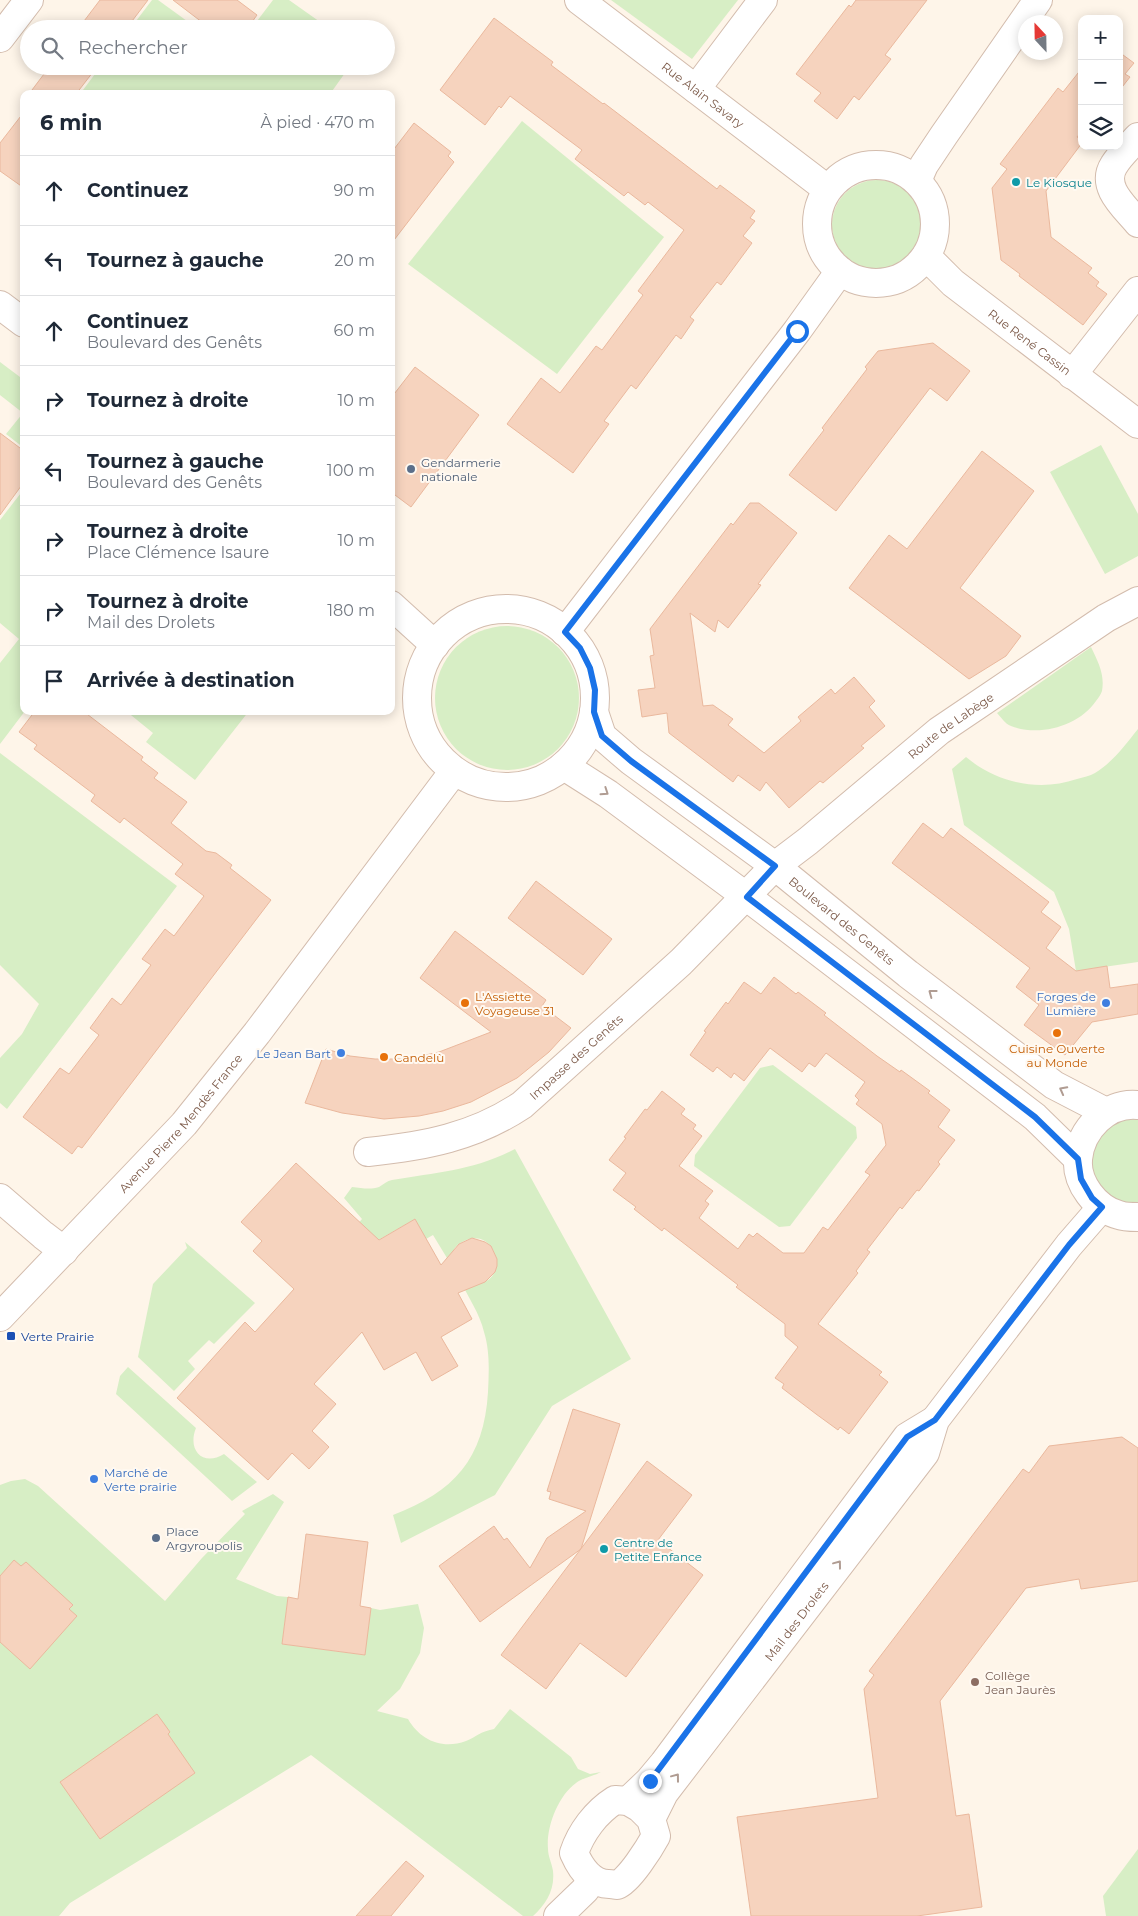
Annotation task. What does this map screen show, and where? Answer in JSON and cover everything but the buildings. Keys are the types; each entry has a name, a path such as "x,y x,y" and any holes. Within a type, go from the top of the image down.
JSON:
{"street":[{"path":"0,38 30,0"},
{"name":"Rue Alain Savary","path":"579,0 828,189"},
{"path":"696,89 763,0"},
{"path":"917,181 944,134 1038,0"},
{"path":"1138,137 1114,165 1110,178 1113,192 1138,222"},
{"path":"870,165 887,165 903,171 917,181 926,191 932,203 935,230 932,244 926,256 915,269 902,278 886,283 870,283 854,279 840,271 829,261 821,247 817,233 817,218 820,203 828,189 839,177 854,169 870,165"},
{"name":"Rue René Cassin","path":"926,256 953,283 1138,424"},
{"path":"565,632 797,331 840,271"},
{"path":"1072,375 1138,291"},
{"path":"0,305 20,320"},
{"name":"Route de Labège","path":"747,897 775,866 808,841 939,731 1106,618 1138,601"},
{"path":"395,609 435,645"},
{"path":"496,610 520,611 544,618 565,632 580,648 590,668 595,690 594,712 588,732 578,750 564,766 539,781 510,787 481,784 454,771 432,749 419,721 416,694 422,668 435,645 447,632 462,621 478,614 496,610"},
{"name":"Boulevard des Genêts","path":"594,712 602,736 631,761 775,866 908,974 1054,1085 1106,1112"},
{"path":"564,766 608,794 747,897 1035,1117 1078,1159"},
{"name":"Avenue Pierre Mendès France","path":"0,1317 184,1124 256,1033 454,771"},
{"name":"Impasse des Genêts","path":"368,1152 432,1144 501,1119 522,1105 681,962 747,897"},
{"path":"1138,1105 1130,1104 1106,1112 1086,1132 1078,1159 1081,1179 1092,1198 1102,1207 1119,1215 1138,1217"},
{"path":"0,1198 42,1235 64,1251"},
{"name":"Mail des Drolets","path":"628,1801 650,1781 867,1509 925,1453 935,1420 1069,1245 1102,1207"},
{"name":"Mail des Drolets","path":"651,1819 664,1793 867,1509"},
{"path":"615,1800 628,1801 640,1808 651,1819 656,1836 647,1853 626,1878 617,1885 600,1884 592,1880 579,1864 574,1853 580,1837 605,1807 615,1800"},
{"path":"558,1916 585,1890 592,1880"}],"green space":[{"path":"152,0 158,0 186,20 137,20"},
{"path":"273,0 289,0 317,20 258,20"},
{"path":"611,0 738,0 692,59"},
{"path":"94,75 344,75 333,90 83,90"},
{"path":"522,121 664,237 557,374 408,264"},
{"path":"877,180 894,183 909,193 919,208 922,225 919,242 909,257 894,267 877,270 860,267 845,257 835,242 832,225 835,208 845,193 860,183"},
{"path":"0,362 20,377 20,411 0,395"},
{"path":"20,417 20,445 6,434"},
{"path":"1101,445 1138,514 1138,556 1105,574 1050,472"},
{"path":"20,494 20,715 22,715 0,744 0,663 19,639 0,623 0,520"},
{"path":"507,626 535,631 558,647 574,670 579,698 574,726 558,749 535,765 507,770 479,765 456,749 440,726 435,698 440,670 456,647 479,631"},
{"path":"1091,647 1102,674 1103,685 1098,698 1089,710 1080,717 1058,727 1034,730 1009,725 997,713"},
{"path":"131,715 246,715 195,780 146,742 153,733"},
{"path":"1138,729 1138,962 1076,971 1069,929 1054,892 964,825 952,769 966,757 991,773 1019,783 1048,785 1063,783 1091,775 1101,769 1118,753"},
{"path":"0,753 177,886 7,1109 0,1103 0,1058 22,1034 39,1004 0,965"},
{"path":"773,1065 856,1127 857,1138 790,1226 779,1227 694,1166 695,1155 760,1068"},
{"path":"1138,1118 1138,1209 1124,1208 1092,1180 1091,1150 1108,1126 1121,1120"},
{"path":"515,1149 631,1359 552,1406 495,1495 401,1543 393,1515 433,1496 449,1484 462,1470 480,1436 488,1392 488,1354 480,1319 460,1280 477,1283 488,1280 495,1272 496,1261 493,1251 487,1242 477,1238 464,1241 454,1250 450,1263 433,1235 426,1239 415,1219 326,1270 304,1286 362,1219 344,1198 352,1187 376,1188 392,1180 484,1162"},
{"path":"185,1242 255,1303 214,1344 209,1340 188,1361 195,1369 174,1391 138,1357 153,1284 187,1248"},
{"path":"128,1367 196,1428 194,1443 195,1449 199,1454 210,1459 224,1454 257,1482 232,1501 116,1394 120,1376"},
{"path":"25,1479 38,1486 165,1601 202,1558 245,1514 242,1511 273,1494 284,1502 236,1579 277,1596 288,1597 282,1644 364,1655 371,1608 380,1610 418,1604 424,1628 420,1653 400,1689 377,1711 408,1719 425,1738 440,1744 457,1744 494,1729 510,1709 571,1757 578,1769 590,1774 601,1772 576,1783 564,1796 554,1813 548,1840 553,1884 549,1896 542,1907 533,1916 523,1916 311,1755 70,1903 59,1916 0,1916 0,1485"},
{"path":"1138,1849 1138,1916 1106,1916 1103,1896"}],"place":[{"name":"Le Kiosque","path":"1016,182"},
{"name":"Gendarmerie nationale","path":"411,469"},
{"name":"L'Assiette Voyageuse 31","path":"465,1003"},
{"name":"Forges de Lumière","path":"1106,1003"},
{"name":"Cuisine Ouverte au Monde","path":"1057,1033"},
{"name":"Le Jean Bart","path":"341,1053"},
{"name":"Candelù","path":"384,1057"},
{"name":"Verte Prairie","path":"11,1336"},
{"name":"Marché de Verte prairie","path":"94,1479"},
{"name":"Place Argyroupolis","path":"156,1538"},
{"name":"Centre de Petite Enfance","path":"604,1549"},
{"name":"Collège Jean Jaurès","path":"975,1682"}],"route":[{"path":"650,1781 907,1437 935,1420 1069,1245 1102,1207 1092,1198 1081,1179 1078,1159 1035,1117 747,897 775,866 631,761 602,736 594,712 595,690 590,668 580,648 565,632 797,331"}]}
